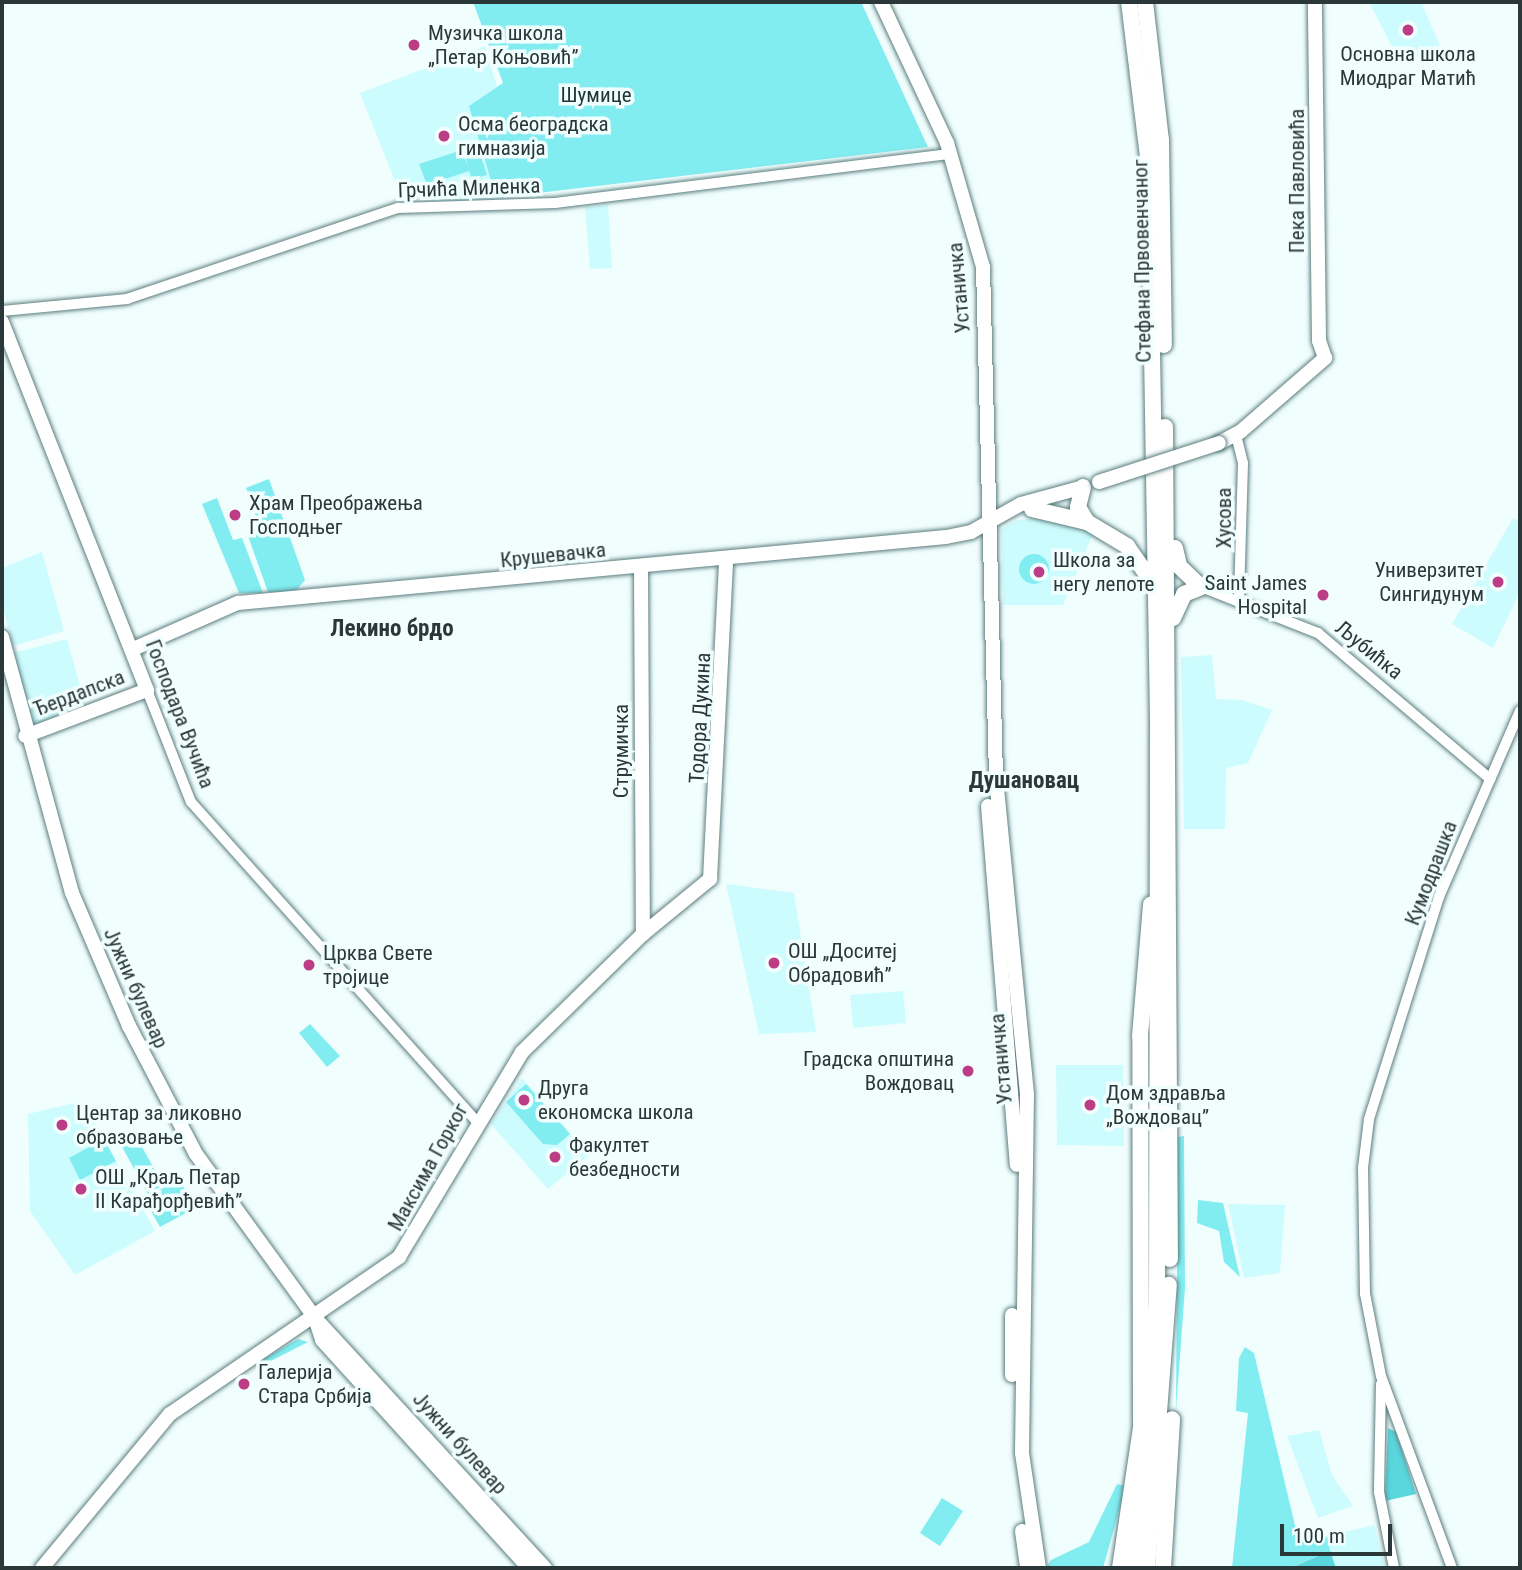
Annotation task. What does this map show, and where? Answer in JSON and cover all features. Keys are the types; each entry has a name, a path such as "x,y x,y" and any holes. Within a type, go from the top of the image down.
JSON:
{"highway":[{"name":"Стефана Првовенчаног","path":"1129,2 1149,165 1156,499"},
{"name":"Стефана Првовенчаног","path":"1145,2 1161,140 1168,520"},
{"path":"1087,486 1078,507 1087,522"},
{"path":"1122,543 1148,535 1156,499"},
{"path":"1135,1568 1155,1368 1158,847 1156,499"},
{"path":"1032,509 1087,522 1122,543 1143,560 1156,590"},
{"path":"1168,520 1179,566 1201,587 1181,597 1169,634"},
{"path":"1163,1568 1174,1467 1167,1340 1168,520"},
{"path":"1141,1423 1140,1036 1158,847"},
{"path":"1147,1568 1167,1340"},
{"path":"1120,1568 1141,1423 1155,1368"},
{"path":"1110,1568 1133,1483"}],"main road":[{"name":"Устаничка","path":"881,2 951,154 983,267 991,521 986,547 990,865 1016,1109 1013,1422 1027,1568"},
{"name":"Пека Павловића","path":"1236,435 1325,358 1318,341 1315,2"},
{"name":"Господара Вучића","path":"2,322 147,690"},
{"path":"991,521 1236,435"},
{"path":"991,521 1032,509 1087,486"},
{"name":"Крушевачка","path":"133,649 238,604 946,537 991,521"},
{"name":"Устаничка","path":"986,547 999,837 1027,1094 1020,1395 1039,1568"},
{"name":"Тодора Дукина","path":"711,878 726,558"},
{"name":"Струмичка","path":"641,567 643,934"},
{"name":"Јужни булевар","path":"2,637 25,736 76,903 145,1058 223,1198 315,1318 545,1568"},
{"name":"Ђердапска","path":"25,736 147,690"},
{"name":"Максима Горког","path":"42,1568 170,1414 375,1279 404,1251 475,1121 522,1052 643,934 711,878"},
{"name":"Јужни булевар","path":"315,1318 322,1340 529,1568"}],"street":[{"name":"Грчића Миленка","path":"2,311 133,297 398,208 555,203 951,154"},
{"name":"Хусова","path":"1236,435 1243,463 1239,601"},
{"name":"Љубићка","path":"1201,587 1318,633 1490,779"},
{"name":"Господара Вучића","path":"147,690 191,802 475,1121"},
{"name":"Кумодрашка","path":"1381,1376 1365,1294 1362,1183 1369,1119 1439,897 1520,712"},
{"path":"1381,1376 1452,1568"},
{"path":"1381,1376 1379,1492 1394,1568"},
{"path":"1381,1418 1395,1415"}],"shaded area":[{"name":"Основна школа Миодраг Матић","path":"1369,2 1421,2 1441,48 1401,64"},
{"name":"Осма београдска гимназија","path":"485,46 524,178 449,183 401,196 360,93"},
{"path":"452,184 475,184 500,204 429,203"},
{"path":"608,205 612,268 590,269 585,207"},
{"name":"Школа за негу лепоте","path":"1053,517 1093,534 1063,605 1003,605 1001,529 1017,520"},
{"name":"Универзитет Сингидунум","path":"1513,518 1520,522 1520,592 1493,648 1452,624"},
{"path":"42,552 64,631 13,646 2,604 2,568"},
{"path":"67,639 86,708 34,725 14,653"},
{"path":"1212,655 1216,699 1242,700 1272,710 1248,763 1226,768 1225,829 1184,829 1181,657"},
{"name":"ОШ „Доситеј Обрадовић”","path":"726,884 794,893 816,1032 759,1034"},
{"path":"903,991 906,1023 853,1028 850,995"},
{"name":"Дом здравља „Вождовац”","path":"1056,1065 1123,1065 1124,1146 1057,1145"},
{"path":"522,1078 589,1155 548,1189 491,1124"},
{"name":"ОШ „Краљ Петар II Карађорђевић”","path":"82,1101 155,1231 75,1275 30,1211 28,1114"},
{"path":"1228,1204 1285,1205 1280,1273 1244,1278"},
{"path":"1388,1428 1396,1432 1416,1494 1385,1501"},
{"path":"1319,1430 1332,1475 1353,1506 1318,1518 1287,1436"},
{"path":"1374,1525 1385,1568 1333,1568 1323,1537"},
{"path":"1330,1551 1336,1568 1290,1568"}],"green space":[{"name":"Шумице","path":"473,2 861,2 928,147 496,198 469,106 503,83"},
{"path":"477,143 487,175 472,179 469,171 427,185 419,164 462,150 468,167 463,147"},
{"path":"269,479 305,580 295,592 268,592 248,536 261,531 246,488"},
{"path":"217,498 233,540 242,538 263,593 239,593 202,504"},
{"path":"1034,554 1044,559 1049,569 1044,579 1034,584 1024,579 1019,569 1024,559"},
{"path":"310,1024 340,1056 327,1067 299,1033"},
{"path":"526,1084 570,1134 557,1145 543,1144 506,1102"},
{"path":"136,1136 163,1185 148,1194 121,1145"},
{"path":"1184,1136 1185,1288 1176,1410 1178,1137"},
{"path":"104,1139 116,1161 80,1180 69,1158"},
{"path":"179,1179 195,1208 160,1227 144,1199"},
{"path":"1198,1200 1223,1203 1240,1277 1224,1262 1219,1231 1197,1223"},
{"path":"298,1339 308,1342 259,1367 257,1363"},
{"path":"1245,1347 1254,1353 1299,1542 1327,1537 1330,1551 1289,1568 1232,1568 1248,1413 1236,1411 1239,1358"},
{"path":"1117,1484 1126,1486 1103,1568 1046,1568 1051,1560 1089,1542"},
{"path":"942,1498 963,1511 940,1546 920,1533"}],"place":[{"name":"Основна школа Миодраг Матић","path":"1408,30"},
{"name":"Музичка школа „Петар Коњовић”","path":"414,45"},
{"name":"Осма београдска гимназија","path":"444,136"},
{"name":"Храм Преображења Господњег","path":"235,515"},
{"name":"Школа за негу лепоте","path":"1039,572"},
{"name":"Универзитет Сингидунум","path":"1498,582"},
{"name":"Saint James Hospital","path":"1323,595"},
{"name":"ОШ „Доситеј Обрадовић”","path":"774,963"},
{"name":"Црква Свете тројице","path":"309,965"},
{"name":"Градска општина Вождовац","path":"968,1071"},
{"name":"Друга економска школа","path":"524,1100"},
{"name":"Дом здравља „Вождовац”","path":"1090,1105"},
{"name":"Центар за ликовно образовање","path":"62,1125"},
{"name":"Факултет безбедности","path":"555,1157"},
{"name":"ОШ „Краљ Петар II Карађорђевић”","path":"81,1189"},
{"name":"Галерија Стара Србија","path":"244,1384"}],"district":[{"name":"Лекино брдо","path":"392,629"},
{"name":"Душановац","path":"1024,781"}]}
